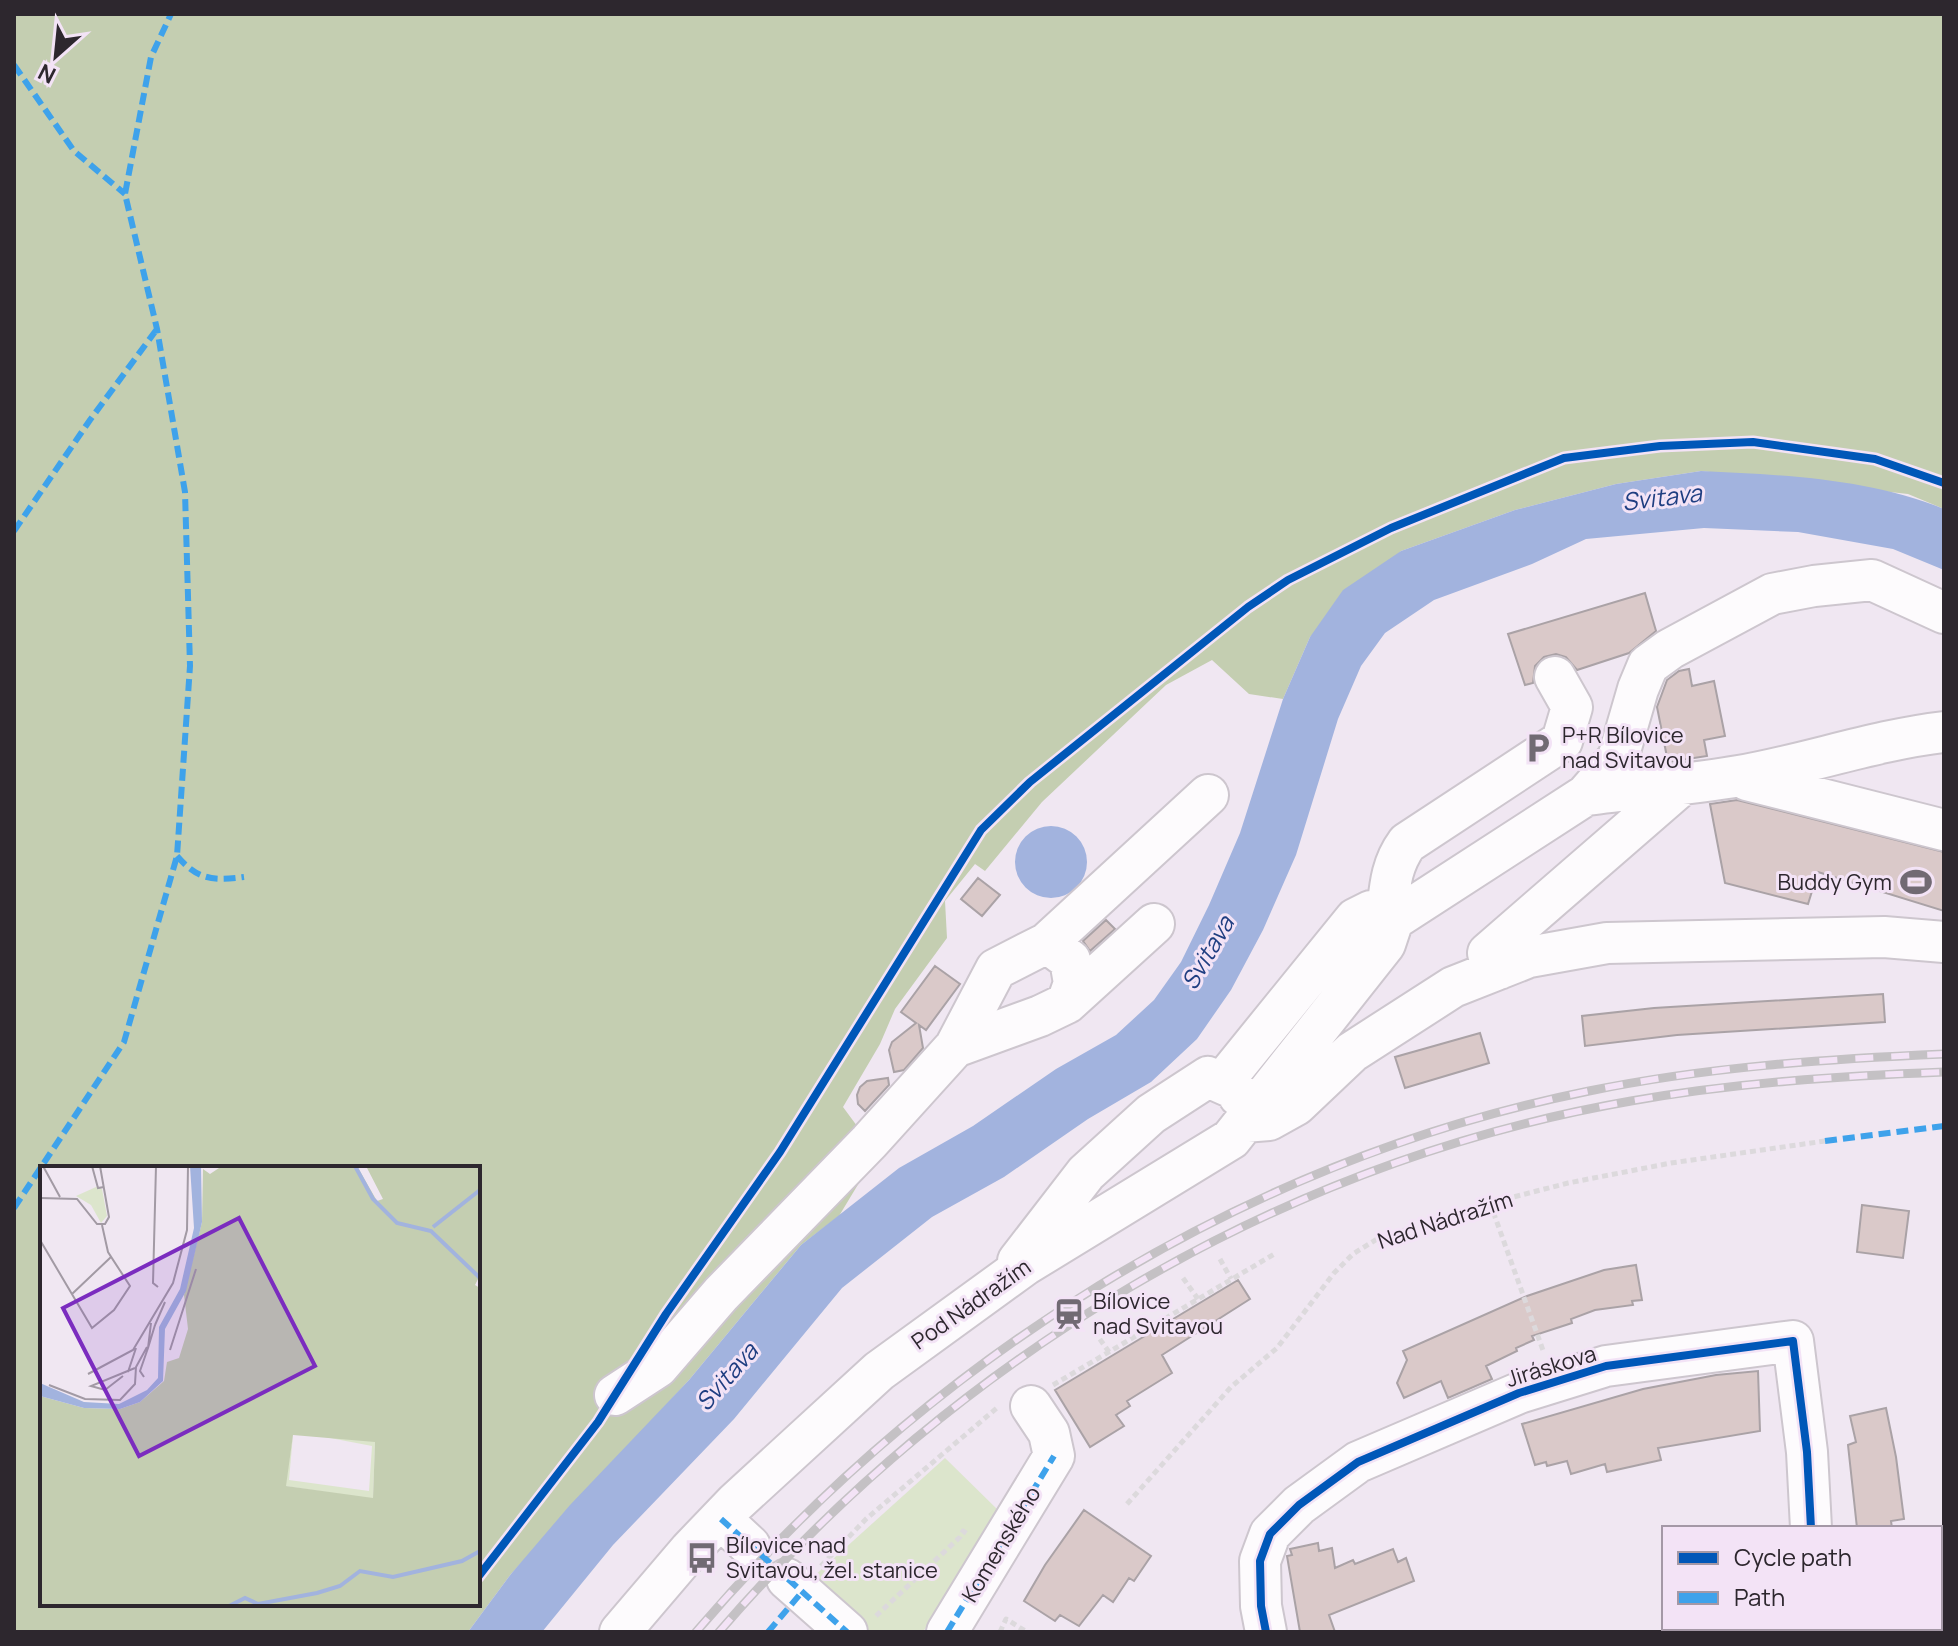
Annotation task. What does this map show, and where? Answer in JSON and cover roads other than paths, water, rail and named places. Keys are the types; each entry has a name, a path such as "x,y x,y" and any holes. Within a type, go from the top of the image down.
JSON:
{"street":[{"path":"1222,1083 1355,919 1371,911 1390,916 1586,795 1618,758 1648,665 1670,649 1772,594 1814,586 1872,580 1944,613"},
{"path":"1390,916 1392,874 1396,858 1407,843 1562,741 1572,707 1555,677"},
{"path":"1586,795 1736,777 1904,737 1944,732"},
{"path":"1736,777 1944,830"},
{"path":"1499,969 1488,953 1684,783"},
{"path":"615,1395 658,1367 721,1294 869,1142 955,1047 996,969 1047,943 1208,795"},
{"name":"Pod Nádražím","path":"620,1632 690,1550 773,1467 879,1371 1007,1277 1231,1139 1385,944 1390,916"},
{"path":"955,1047 1067,1003 1154,924"},
{"path":"1007,1277 1086,1173 1168,1102 1208,1077 1235,1089 1246,1107 1244,1122 1269,1120 1296,1105 1352,1052 1453,987 1529,957 1607,943 1884,937 1944,942"},
{"path":"1047,943 1070,960 1074,983 1067,1003"},
{"name":"Jiráskova","path":"1266,1632 1261,1606 1260,1561 1270,1534 1283,1519 1358,1462 1519,1393 1606,1366 1793,1341 1807,1452 1811,1526"},
{"name":"Komenského","path":"947,1632 1054,1456 1049,1433 1026,1399"},
{"path":"721,1519 750,1546"},
{"path":"794,1586 857,1628"}],"water":[{"name":"Svitava","path":"1701,471 1855,484 1944,509 1944,570 1893,549 1798,532 1704,528 1586,539 1532,564 1434,600 1385,633 1361,666 1338,719 1296,855 1263,930 1231,990 1197,1039 1151,1082 1088,1119 1004,1177 932,1217 842,1288 734,1419 613,1545 542,1632 468,1632 511,1574 570,1505 689,1380 801,1245 899,1168 973,1126 1056,1069 1116,1035 1154,1000 1181,962 1240,833 1283,699 1310,637 1343,590 1401,551 1515,510 1616,484"},
{"path":"1051,826 1071,832 1081,842 1087,862 1081,882 1071,892 1051,898 1031,892 1021,882 1015,862 1021,842 1031,832"}],"railway":[{"path":"696,1632 786,1534 884,1443 988,1360 1098,1286 1213,1222 1334,1167 1459,1124 1589,1091 1766,1065 1944,1054"},
{"path":"719,1632 811,1534 910,1443 1017,1361 1129,1288 1248,1225 1371,1172 1499,1130 1631,1101 1709,1089 1944,1072"}],"place":[{"name":"P+R Bílovice nad Svitavou","path":"1538,748"},
{"name":"Buddy Gym","path":"1916,882"},
{"name":"Bílovice nad Svitavou","path":"1069,1314"},
{"name":"Bílovice nad Svitavou, žel. stanice","path":"702,1558"}]}
